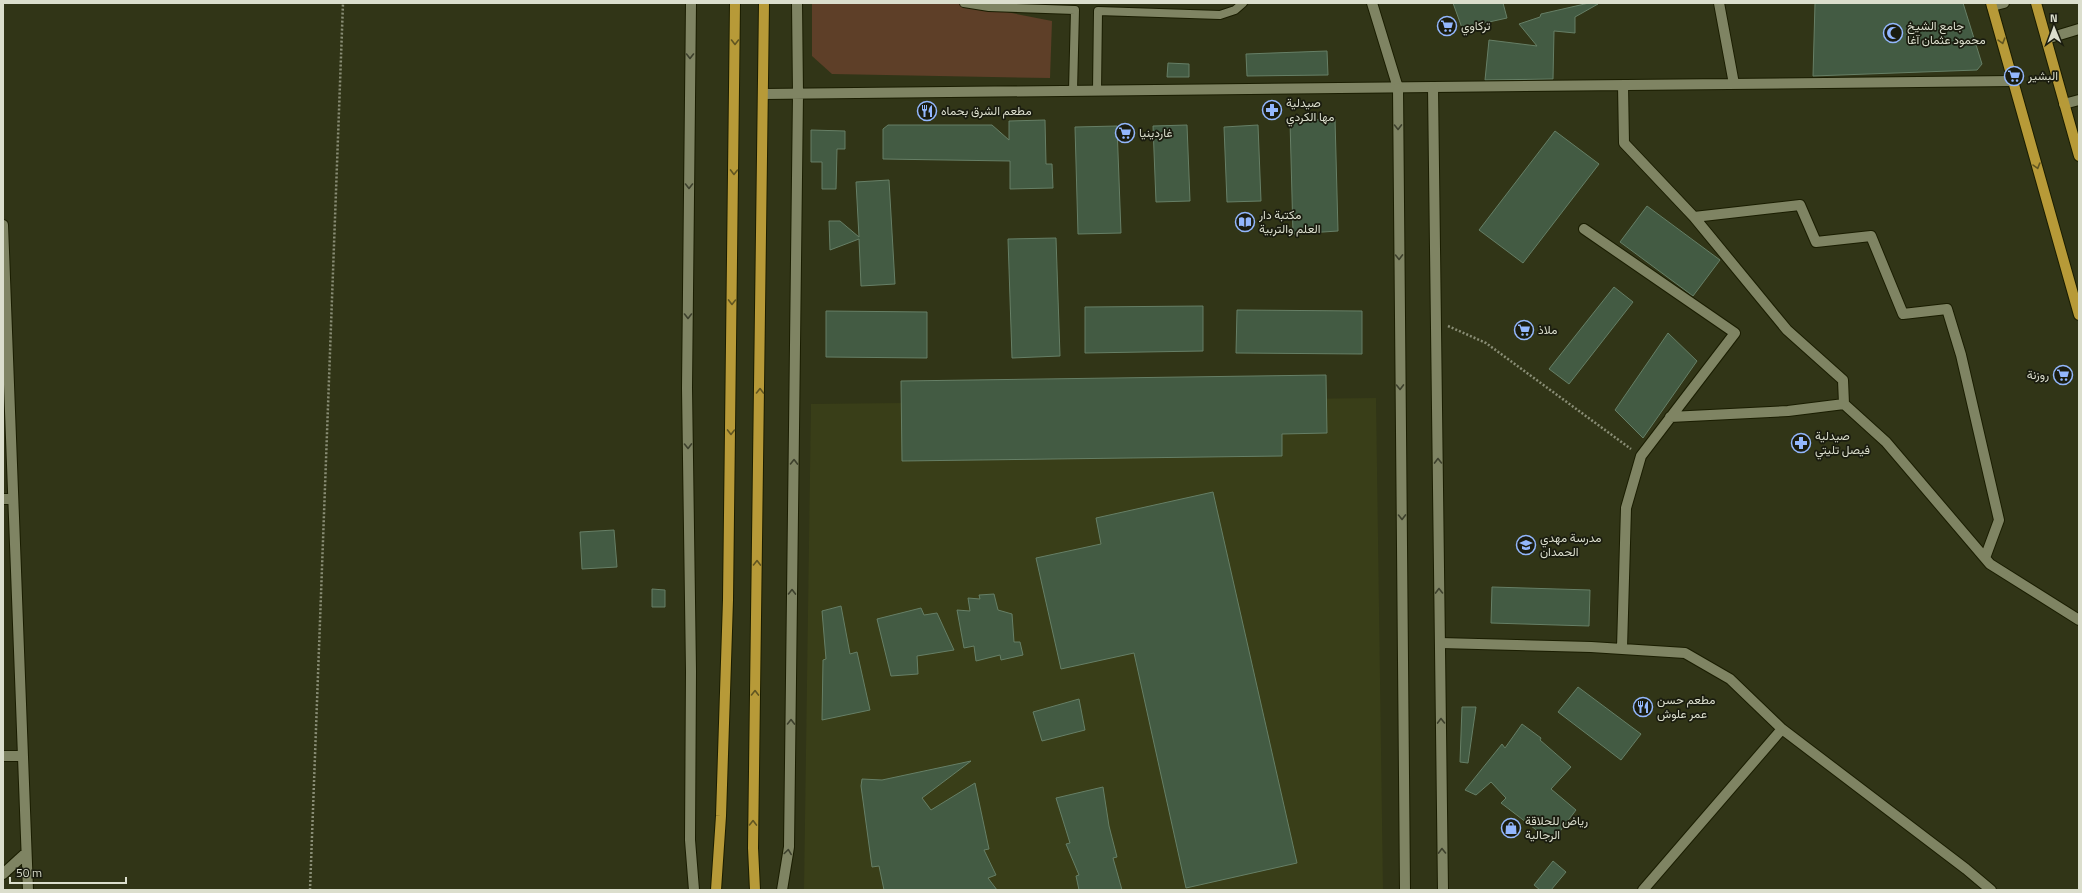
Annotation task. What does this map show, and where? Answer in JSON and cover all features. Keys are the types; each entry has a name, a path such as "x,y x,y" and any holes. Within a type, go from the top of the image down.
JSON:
{"main road":[{"path":"716,890 721,816 728,600 735,3"},
{"path":"755,890 753,848 764,3"},
{"path":"2036,3 2079,156"},
{"path":"1992,4 2079,315"}],"street":[{"path":"691,3 688,388 691,671 690,840 694,890"},
{"path":"782,890 790,847 798,94 797,3"},
{"path":"1372,3 1398,88 1405,890"},
{"path":"1719,3 1734,84"},
{"path":"1992,4 2004,3"},
{"path":"2046,39 2079,29"},
{"path":"764,94 2013,81"},
{"path":"1623,85 1624,143 1694,217 1787,330 1843,380 1844,404 1886,442 1990,564 2079,620"},
{"path":"1433,87 1443,890"},
{"path":"2064,104 2079,100"},
{"path":"1694,217 1800,205 1816,242 1872,236 1903,314 1947,309 1961,355 1999,520 1985,558"},
{"path":"3,225 8,499 23,756 28,890"},
{"path":"1584,229 1735,333 1640,456 1626,508 1622,648"},
{"path":"1670,417 1788,411 1844,404"},
{"path":"1440,643 1622,648 1686,653 1730,679 1782,729 1966,868 1991,890"},
{"path":"1643,890 1782,729"},
{"path":"3,756 23,756"},
{"path":"3,874 26,853"}],"lane":[{"path":"964,3 989,7 1075,10 1074,91"},
{"path":"1097,91 1098,11 1220,15 1235,10 1243,3"}],"path":[{"path":"310,890 343,3"},
{"path":"1436,324 1453,327 1486,343 1640,456"}],"shaded area":[{"path":"812,3 961,3 1052,21 1050,78 832,74 812,56"},
{"path":"1376,398 1383,890 804,890 811,404"}],"building":[{"path":"1453,3 1503,3 1507,18 1462,28"},
{"path":"1589,3 1598,4 1575,17 1575,33 1554,31 1553,79 1485,80 1489,40 1537,46 1519,24 1540,17 1541,14"},
{"name":"جامع الشيخ محمود عثمان آغا","path":"1815,3 1963,3 1982,64 1977,70 1813,76"},
{"path":"1327,51 1328,75 1247,76 1246,54"},
{"path":"1168,63 1189,64 1189,77 1167,77"},
{"path":"1335,119 1338,231 1293,234 1290,121"},
{"path":"1045,120 1046,164 1052,164 1053,188 1010,189 1010,161 883,159 883,129 888,125 992,125 1009,140 1009,121"},
{"path":"1187,125 1190,201 1156,202 1153,126"},
{"path":"1258,125 1261,201 1227,202 1224,127"},
{"path":"1117,126 1121,233 1078,234 1075,127"},
{"path":"811,130 845,131 845,149 837,149 836,189 822,189 822,162 811,162"},
{"path":"1555,131 1599,164 1523,263 1479,230"},
{"path":"889,180 895,284 861,286 859,239 830,250 829,221 840,221 859,237 856,182"},
{"path":"1647,206 1720,260 1693,296 1620,242"},
{"path":"1056,238 1060,356 1012,358 1008,239"},
{"path":"1614,287 1633,302 1569,384 1549,369"},
{"path":"1203,306 1203,351 1085,353 1085,307"},
{"path":"1237,310 1362,311 1362,354 1236,353"},
{"path":"826,311 927,312 927,358 826,357"},
{"path":"1668,333 1697,361 1643,438 1615,410"},
{"path":"1326,375 1327,433 1282,434 1282,456 902,461 901,381"},
{"path":"1213,492 1297,863 1186,888 1134,653 1061,669 1036,558 1101,544 1096,518"},
{"path":"614,530 617,567 582,569 580,532"},
{"path":"1492,587 1590,590 1589,626 1491,623"},
{"path":"652,589 665,590 665,607 652,607"},
{"path":"994,594 998,610 1012,614 1014,642 1020,642 1023,655 1001,660 1000,655 976,661 974,646 964,648 957,610 970,611 968,598 980,599 979,595"},
{"path":"841,606 850,654 857,652 870,710 822,720 823,660 826,659 822,611"},
{"path":"921,608 924,615 937,613 954,650 917,656 918,674 891,676 877,619"},
{"path":"1578,687 1641,734 1621,760 1558,712"},
{"path":"1079,699 1085,730 1042,741 1033,712"},
{"path":"1462,707 1476,707 1468,763 1460,762"},
{"path":"1522,724 1541,738 1540,740 1571,767 1551,789 1576,810 1552,842 1501,803 1506,798 1491,782 1476,795 1465,790 1502,744 1505,748"},
{"path":"971,761 922,798 931,810 975,783 989,849 984,850 996,875 988,878 997,890 884,890 879,866 872,867 861,786 862,779 882,780"},
{"path":"1103,787 1109,826 1117,857 1113,858 1122,890 1079,890 1076,876 1079,875 1066,844 1070,843 1056,798"},
{"path":"1553,861 1566,872 1551,890 1540,890 1534,885"}],"place":[{"name":"تركاوي","path":"1447,26"},
{"name":"جامع الشيخ محمود عثمان آغا","path":"1893,33"},
{"name":"البشير","path":"2014,76"},
{"name":"صيدلية مها الكردي","path":"1272,110"},
{"name":"مطعم الشرق بحماه","path":"927,111"},
{"name":"غاردينيا","path":"1125,133"},
{"name":"مكتبة دار العلم والتربية","path":"1245,222"},
{"name":"ملاذ","path":"1524,330"},
{"name":"روزنة","path":"2063,375"},
{"name":"صيدلية فيصل تليتي","path":"1801,443"},
{"name":"مدرسة مهدي الحمدان","path":"1526,545"},
{"name":"مطعم حسن عمر علوش","path":"1643,707"},
{"name":"رياض للحلاقة الرجالية","path":"1511,828"}]}
